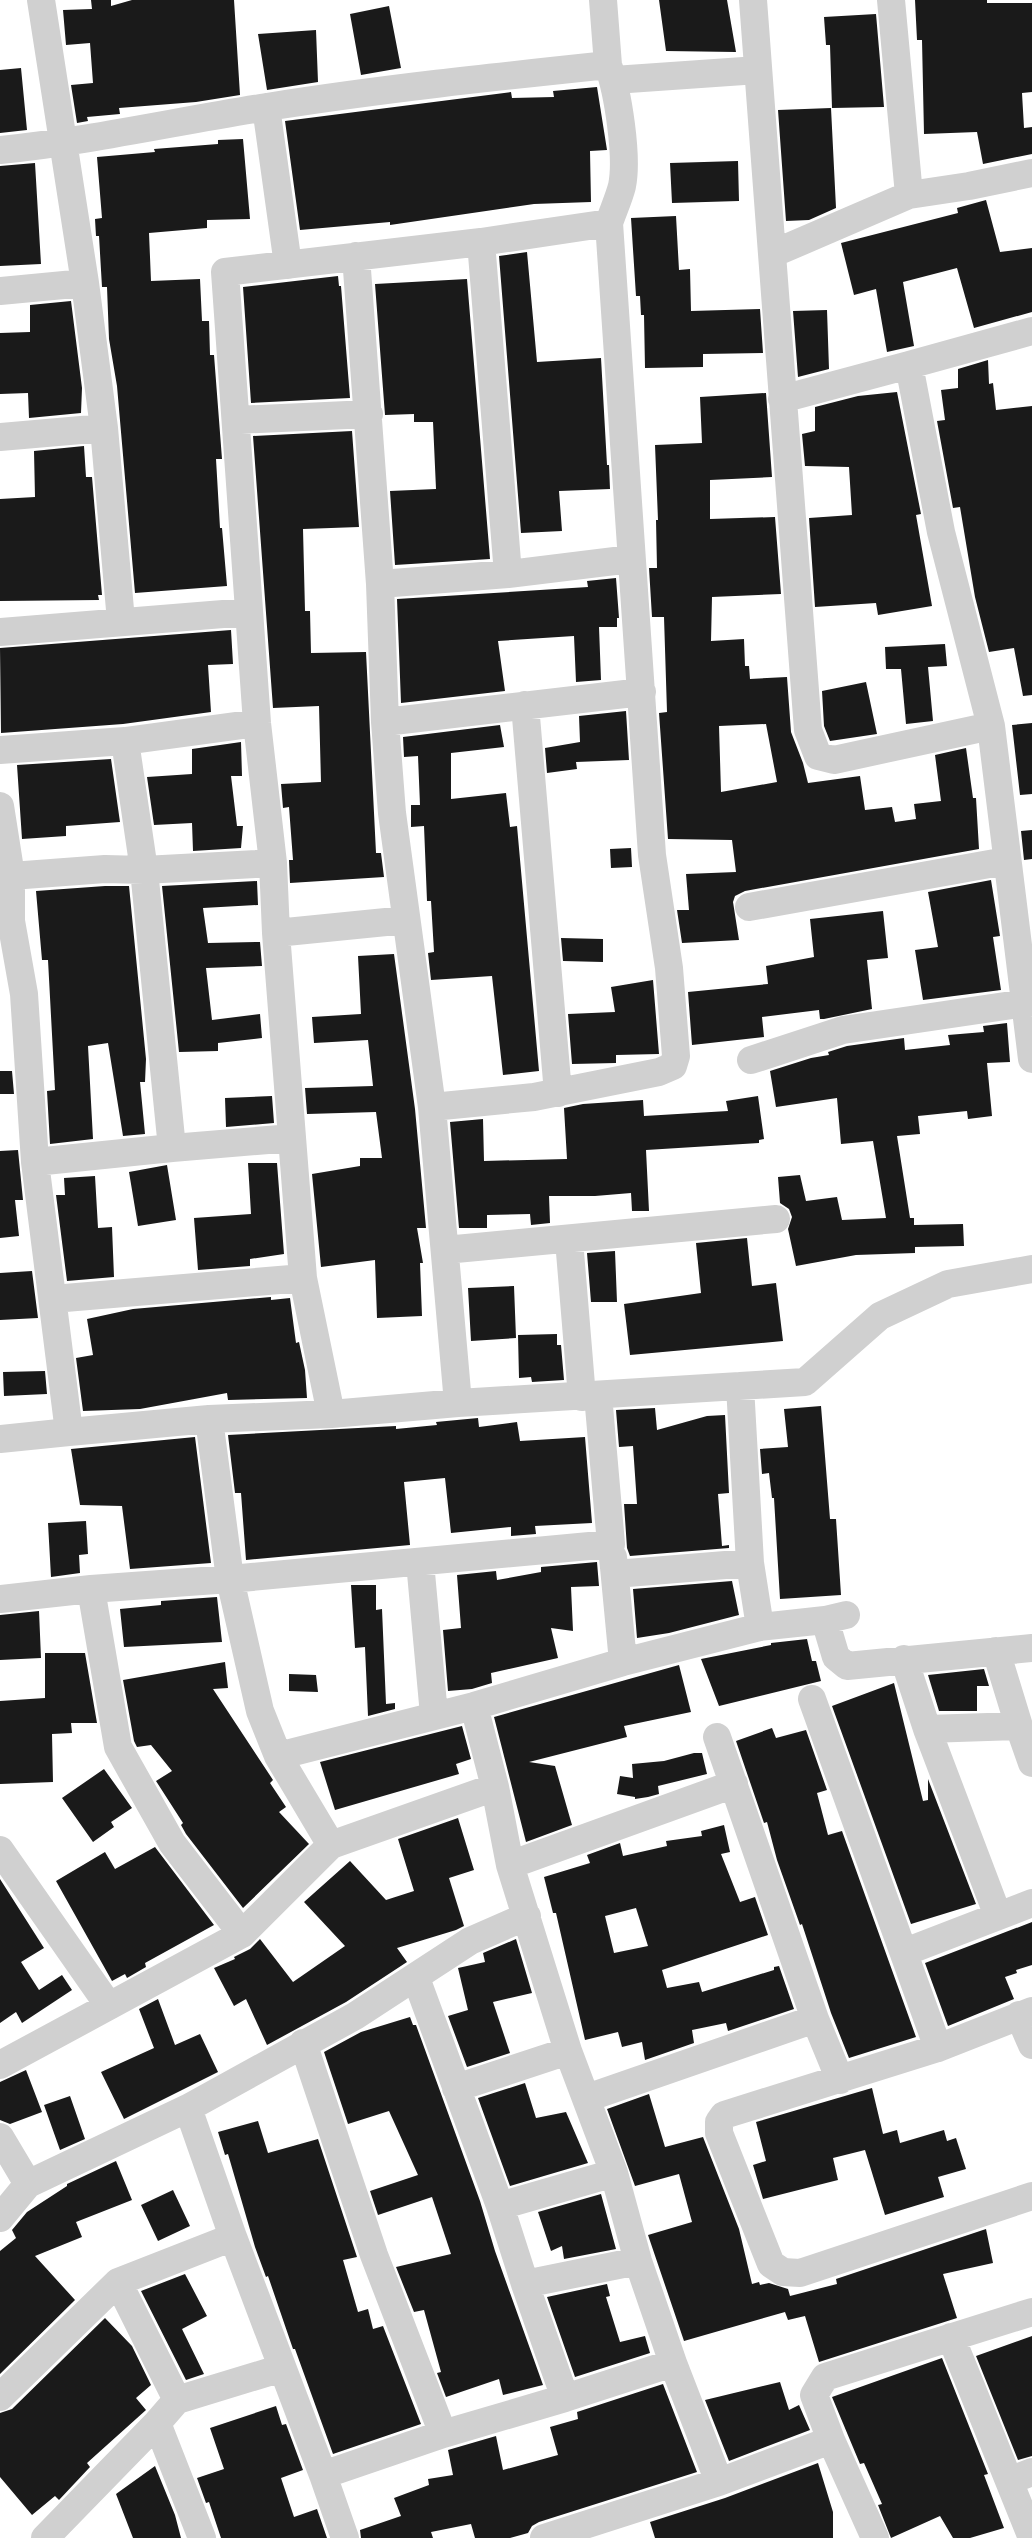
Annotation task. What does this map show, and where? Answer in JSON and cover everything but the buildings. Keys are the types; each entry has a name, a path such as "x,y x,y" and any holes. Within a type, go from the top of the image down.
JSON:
{"street":[{"path":"41,0 85,282 104,428 121,621"},
{"path":"432,1107 558,1093 659,1072 673,1066 676,1056 669,968 652,855 631,559 609,223 622,186 623,155 603,0"},
{"path":"753,0 808,730 818,755 834,760 991,726"},
{"path":"891,0 909,195"},
{"path":"0,150 63,143 265,107 386,89 611,72 758,70"},
{"path":"265,107 288,265"},
{"path":"772,254 909,195 1032,173"},
{"path":"331,1414 303,1278 273,863 248,612 225,272 481,242 609,223"},
{"path":"481,242 508,574"},
{"path":"356,256 380,584 385,722 392,813 432,1107 458,1403"},
{"path":"0,291 85,282"},
{"path":"782,399 1032,331"},
{"path":"909,365 941,532 991,726 1006,861 1029,1003 1032,1059"},
{"path":"236,420 369,414"},
{"path":"0,437 104,428"},
{"path":"380,584 508,574 631,559"},
{"path":"0,632 248,612"},
{"path":"385,722 642,692"},
{"path":"525,705 558,1093"},
{"path":"0,750 125,741 257,723"},
{"path":"125,741 144,870 172,1148"},
{"path":"0,806 11,876 6,922 24,994 35,1162 69,1432"},
{"path":"749,907 1006,861"},
{"path":"11,876 105,869 144,870 273,863"},
{"path":"276,933 406,919"},
{"path":"751,1060 843,1030 1029,1003"},
{"path":"35,1162 292,1138"},
{"path":"445,1250 776,1219"},
{"path":"569,1240 615,1574 623,1662"},
{"path":"0,1439 209,1419 331,1414 458,1403 805,1382 880,1316 948,1284 1032,1269"},
{"path":"53,1299 303,1278"},
{"path":"740,1386 750,1563 760,1627"},
{"path":"209,1419 230,1579 260,1711 278,1756 331,1845"},
{"path":"0,1599 611,1544"},
{"path":"420,1562 434,1715"},
{"path":"615,1574 750,1563"},
{"path":"91,1589 118,1747 172,1843 243,1934"},
{"path":"278,1756 474,1706 623,1662 760,1627 836,1617 836,1657 847,1666 855,1667 904,1659 1032,1648"},
{"path":"996,1651 1032,1763"},
{"path":"904,1659 927,1729 998,1916"},
{"path":"812,1699 938,2048"},
{"path":"474,1706 495,1787 510,1865 568,2051 614,2173 638,2261 673,2363 719,2482"},
{"path":"927,1729 1019,1726"},
{"path":"717,1737 815,2018 841,2080"},
{"path":"510,1865 734,1784"},
{"path":"0,2064 243,1934 331,1845 495,1787"},
{"path":"0,1850 109,2006"},
{"path":"905,1952 1032,1903"},
{"path":"0,2218 28,2184 188,2108 355,2016 470,1941 527,1916"},
{"path":"416,1978 500,2206 524,2284 565,2398"},
{"path":"1032,2045 1026,2013 938,2048 724,2115 719,2122 719,2133 771,2264 783,2272 800,2273 1032,2196"},
{"path":"587,2098 815,2018"},
{"path":"303,2043 374,2255 443,2434"},
{"path":"456,2088 568,2051"},
{"path":"188,2108 345,2538"},
{"path":"0,2137 28,2184"},
{"path":"500,2206 614,2173"},
{"path":"0,2397 118,2281 233,2237"},
{"path":"524,2284 638,2261"},
{"path":"118,2281 177,2400"},
{"path":"875,2538 814,2395 825,2377 1032,2312"},
{"path":"951,2337 1020,2476 1032,2538"},
{"path":"323,2475 443,2434 673,2363"},
{"path":"45,2538 158,2423 177,2400 282,2368"},
{"path":"158,2423 202,2538"},
{"path":"544,2538 719,2482 831,2440"}]}
